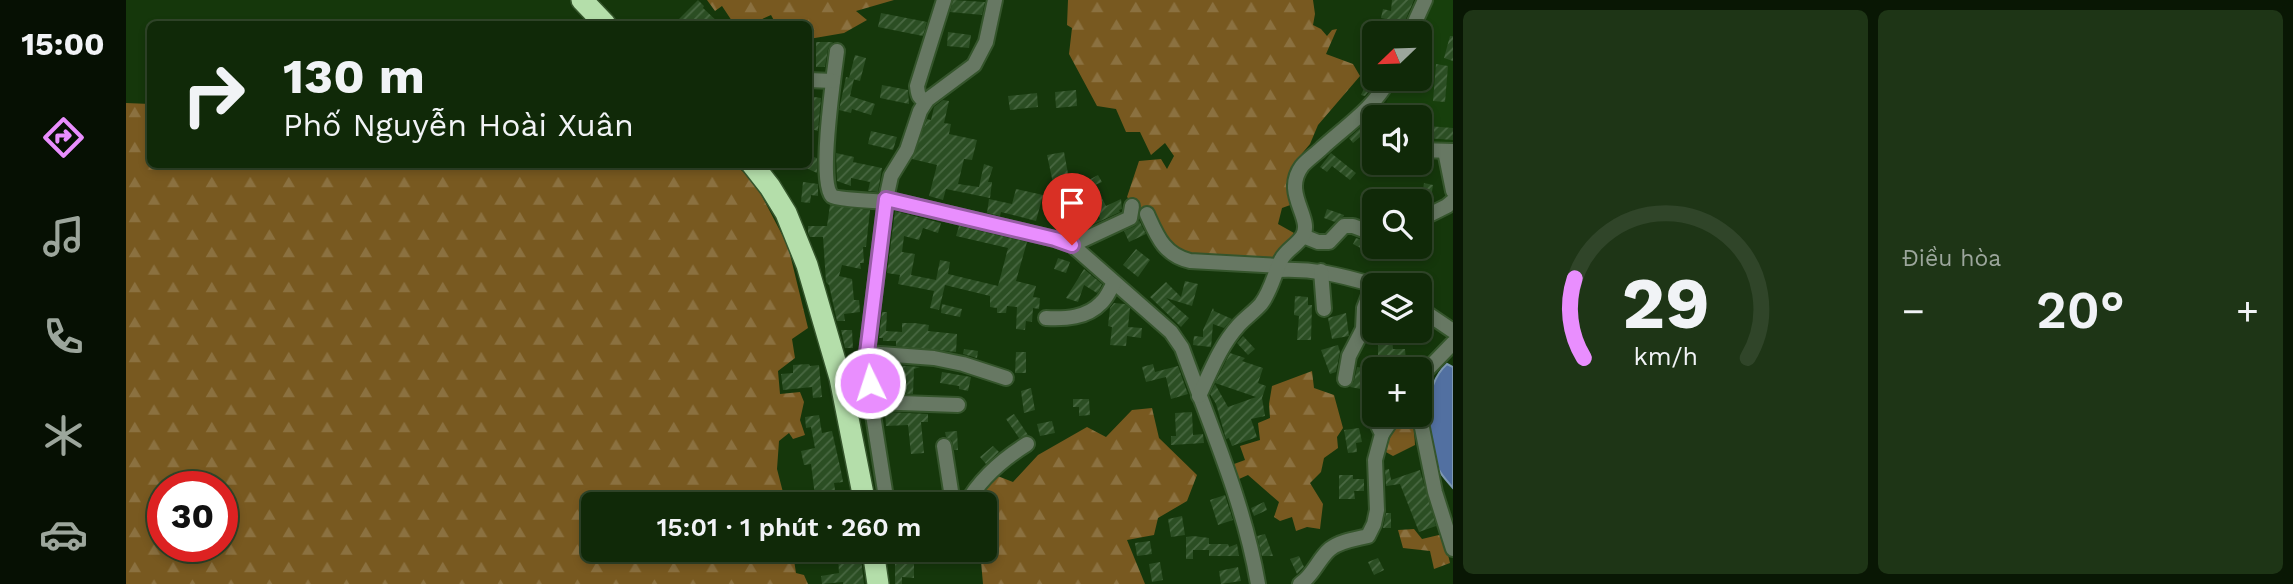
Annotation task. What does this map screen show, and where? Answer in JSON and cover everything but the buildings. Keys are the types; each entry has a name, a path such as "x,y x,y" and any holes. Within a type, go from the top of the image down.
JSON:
{"highway":[{"path":"582,0 602,21"},
{"path":"755,168 786,213 807,265 840,378 862,492"},
{"path":"875,562 878,584"}],"street":[{"path":"927,100 918,95 918,86 944,0"},
{"path":"885,492 871,402 867,353 885,201 891,176 907,150 920,111 927,100 974,65 986,42 995,0"},
{"path":"1415,21 1425,0"},
{"path":"836,51 828,126 829,192 834,198 885,201 1072,245 1171,332 1182,348 1242,512 1258,584"},
{"path":"812,80 833,81"},
{"path":"1199,396 1223,346 1237,326 1260,305 1270,291 1288,249 1303,236 1303,215 1295,195 1294,180 1303,165 1362,119"},
{"path":"1449,151 1453,191"},
{"path":"1432,213 1453,201"},
{"path":"1072,245 1130,218 1132,206"},
{"path":"1147,214 1161,243 1170,253 1181,259 1321,271 1362,282"},
{"path":"1303,236 1318,242 1329,242 1345,226 1362,229"},
{"path":"1321,271 1324,309"},
{"path":"1046,318 1068,319 1089,311 1101,304 1114,282"},
{"path":"1432,317 1453,331"},
{"path":"1345,379 1349,356 1362,332"},
{"path":"1432,365 1453,343"},
{"path":"867,353 934,358 1006,378"},
{"path":"871,402 958,405"},
{"path":"1379,427 1382,434"},
{"path":"1300,584 1308,579 1329,550 1342,543 1368,536 1374,524 1378,504 1375,460 1382,434 1387,427"},
{"path":"1422,427 1435,492 1448,520 1453,549"},
{"path":"974,492 1005,458 1027,444"},
{"path":"944,446 951,492"}],"shaded area":[{"path":"1433,0 1453,0 1453,149 1432,148 1432,105 1386,105 1390,91 1432,91 1432,21 1423,21"}],"green space":[{"path":"707,0 894,0 856,11 867,20 844,33 812,38 812,21 774,21 771,15 758,21 732,21 722,6 715,11"},
{"path":"1068,0 1313,0 1313,25 1327,36 1337,29 1326,54 1353,64 1360,76 1318,125 1310,144 1294,163 1286,185 1293,204 1282,208 1278,224 1294,233 1274,261 1187,257 1168,242 1151,208 1140,211 1127,197 1139,161 1161,159 1167,169 1174,156 1165,143 1151,155 1140,132 1126,132 1116,109 1097,106 1069,54 1072,28 1067,25"},
{"path":"126,103 147,104 147,168 739,168 754,181 788,246 808,328 792,339 795,358 778,371 780,394 800,392 804,402 800,420 805,435 793,439 789,433 779,441 777,469 783,492 581,492 581,562 794,562 796,573 804,575 808,584 126,584"},
{"path":"1312,371 1314,388 1334,395 1343,428 1337,437 1338,448 1324,458 1321,472 1310,483 1323,504 1320,529 1307,527 1296,531 1292,517 1280,521 1274,517 1279,502 1248,475 1239,479 1234,464 1245,460 1240,446 1260,440 1258,423 1270,418 1272,386"},
{"path":"1152,408 1159,438 1197,475 1187,501 1158,518 1154,535 1127,540 1145,584 983,584 981,562 997,562 997,492 979,492 995,475 1013,482 1038,455 1087,427 1106,437 1132,410"},
{"path":"1390,427 1414,427 1415,445 1393,456 1384,451 1386,431"},
{"path":"1414,529 1422,539 1443,534 1450,563 1434,569 1430,551 1403,548 1398,530"}],"water":[{"path":"1447,364 1453,367 1453,488 1439,470 1428,430 1428,427 1432,427 1432,391"}],"route":[{"path":"870,383 867,353 886,199 1072,245"}]}
